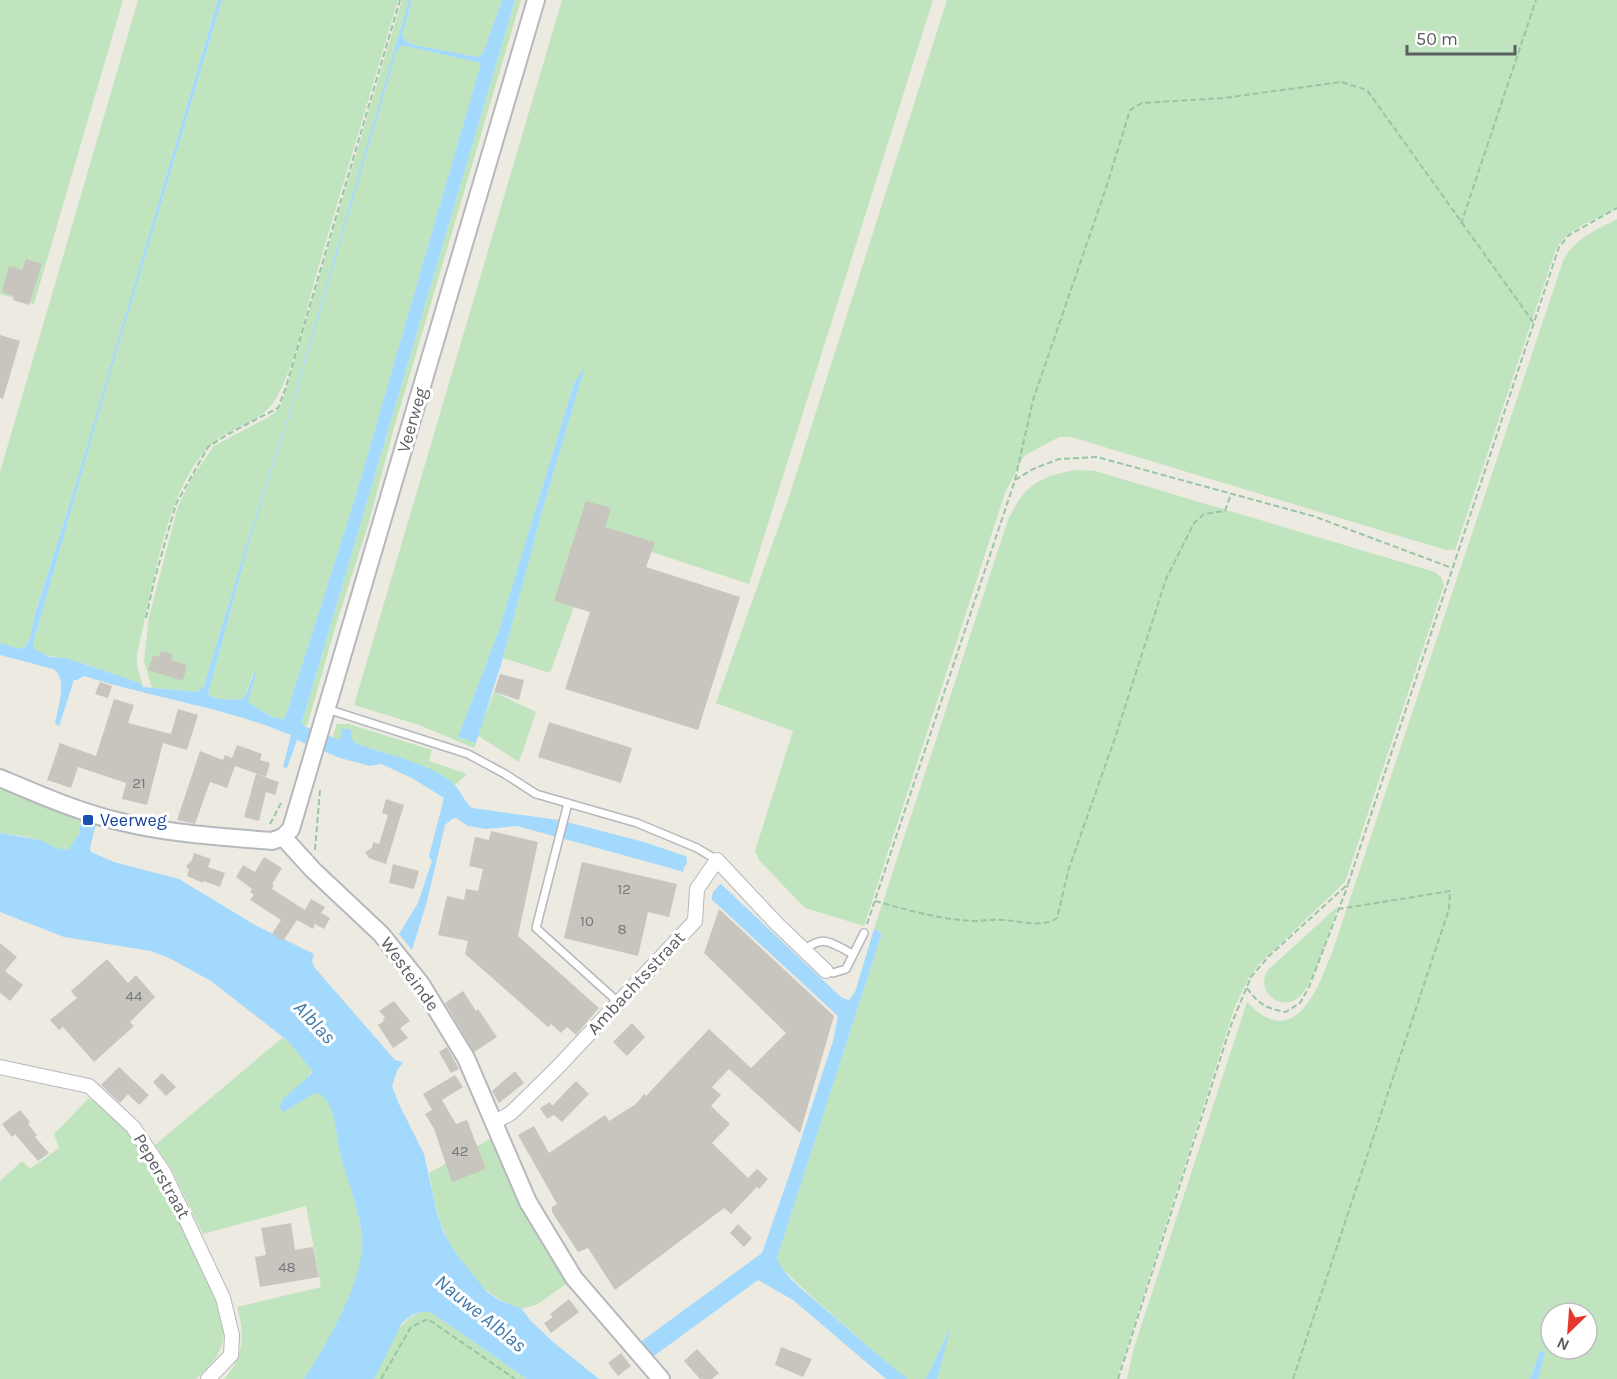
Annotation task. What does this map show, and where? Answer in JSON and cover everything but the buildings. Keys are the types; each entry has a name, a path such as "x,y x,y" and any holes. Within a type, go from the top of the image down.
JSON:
{"street":[{"name":"Veerweg","path":"283,837 294,825 536,0"},
{"path":"0,778 98,815 157,830 272,841 283,837"},
{"name":"Westeinde","path":"283,837 313,870 381,934 421,984 466,1058 528,1202 574,1278 661,1379"},
{"path":"712,865 805,949 826,971"},
{"name":"Ambachtsstraat","path":"493,1123 511,1113 695,921 697,889 712,865"},
{"name":"Peperstraat","path":"0,1067 89,1086 134,1127 164,1173 223,1298 232,1335 231,1355 208,1379"}],"lane":[{"path":"325,717 468,754 506,774 536,794 638,823 697,848 712,865"},
{"path":"568,803 536,927 618,1002"},
{"path":"826,971 833,973 846,969 864,933"},
{"path":"805,949 816,941 822,940 853,954"}],"path":[{"path":"146,618 176,504 208,447 278,408 400,0"},
{"path":"1461,224 1536,0"},
{"path":"864,933 1015,480 1033,400 1106,188 1130,110 1142,103 1224,98 1341,82 1367,90 1533,322"},
{"path":"1247,988 1257,1002 1271,1009 1286,1012 1300,1003 1310,987 1348,884 1559,247 1569,235 1617,208"},
{"path":"1015,480 1033,469 1059,459 1096,457 1314,516 1452,568"},
{"path":"875,901 931,916 975,921 1051,922 1057,918 1069,868 1115,738 1167,579 1194,523 1204,514 1225,511 1231,494"},
{"path":"313,870 320,789"},
{"path":"1118,1379 1231,1025 1251,977 1269,956 1348,884"},
{"path":"1293,1379 1449,909 1450,891 1339,909"},
{"path":"381,1379 411,1327 428,1319 515,1379"}],"green space":[{"path":"0,0 123,0 34,304 0,294"},
{"path":"138,0 218,0 74,490 35,613 30,638 25,647 20,649 0,643 0,472"},
{"path":"222,0 398,0 298,342 282,387 267,410 210,446 195,465 182,488 171,515 162,544 137,654 137,666 143,687 140,683 69,659 42,654 33,649 33,644 110,374"},
{"path":"402,0 409,0 293,400 204,686 198,692 152,688 144,661 149,617 178,506 193,476 214,446 267,418 277,411 282,402"},
{"path":"412,0 502,0 483,53 478,57 414,45 406,41 402,35"},
{"path":"515,0 521,0 394,428 369,522 307,726 304,726 302,722"},
{"path":"562,0 933,0 749,584 600,535 550,673 503,658 543,508 584,370 574,383 498,633 458,737 476,743 474,748 419,725 354,705"},
{"path":"947,0 1617,0 1617,208 1575,230 1556,249 1455,550 1446,550 1071,437 1059,437 1024,456 1005,493 864,926 805,908 759,860 755,851 793,731 716,703 788,500"},
{"path":"400,46 481,63 353,505 286,715 283,719 272,717 248,702 256,673 253,673 244,699 220,699 208,694 250,539 296,394 396,53"},
{"path":"1617,219 1617,1379 1538,1379 1543,1361 1599,1361 1599,1301 1539,1301 1539,1354 1530,1379 1127,1379 1133,1351 1247,1002 1264,1016 1279,1021 1292,1018 1303,1009 1321,979 1334,947 1563,261 1567,253 1579,241"},
{"path":"1076,470 1095,471 1435,572 1441,577 1444,585 1345,882 1260,963 1247,981 1235,1006 1117,1379 937,1379 949,1330 926,1379 908,1379 890,1366 799,1285 779,1265 777,1258 882,933 874,929 1008,520 1020,499 1042,479"},
{"path":"494,692 536,712 519,762 477,735"},
{"path":"337,724 349,724 432,750 429,761 467,774 455,785 432,770 355,743 351,737 352,730 341,740 332,738"},
{"path":"0,789 81,820 78,836 71,848 62,851 35,839 0,833"},
{"path":"1338,906 1317,967 1305,990 1292,1001 1278,1001 1272,997 1264,985 1268,970"},
{"path":"282,1038 296,1048 312,1070 284,1112 314,1093 320,1093 330,1106 358,1215 362,1253 352,1291 343,1311 304,1379 224,1379 236,1363 241,1345 241,1326 237,1307 321,1287 306,1206 203,1234 172,1170 155,1145"},
{"path":"89,1098 124,1126 146,1155 169,1195 218,1298 224,1334 222,1343 214,1360 196,1379 0,1379 0,1181 22,1161 30,1169 59,1148 54,1134"},
{"path":"490,1139 520,1202 570,1281 538,1304 522,1309 493,1295 468,1272 458,1259 443,1229 429,1173"},
{"path":"421,1312 430,1312 527,1379 374,1379 398,1331 412,1316"}],"water":[{"path":"218,0 222,0 110,374 33,644 34,649 50,657 66,658 140,683 143,687 198,692 204,686 293,400 409,0 412,0 402,35 406,41 414,45 478,57 483,53 502,0 515,0 302,722 304,726 337,739 341,739 342,728 352,730 351,737 355,743 415,763 437,773 452,782 472,808 559,820 644,842 688,857 722,885 842,998 849,1000 855,992 874,929 882,933 777,1258 785,1272 798,1286 908,1379 886,1379 793,1300 758,1280 651,1358 639,1343 762,1253 833,1041 838,1016 681,871 517,826 486,829 468,826 456,818 445,825 427,901 412,950 399,934 418,903 432,861 429,856 444,798 412,778 381,764 370,766 340,758 297,740 287,768 283,767 291,735 240,717 84,676 74,680 59,726 55,724 61,686 58,673 53,669 0,655 0,643 20,649 25,647 30,638 35,614 74,490","holes":["400,46 481,63 353,505 286,715 283,719 272,717 248,702 256,673 254,673 244,699 220,699 208,694 250,539 296,394 396,53"]},
{"path":"585,367 543,508 503,658 476,743 458,737 498,633 574,383"},
{"path":"81,820 96,824 91,852 114,862 179,879 255,925 314,954 312,960 314,967 395,1060 403,1062 392,1086 424,1154 437,1213 443,1231 454,1251 487,1292 499,1300 522,1309 552,1341 599,1379 527,1379 430,1312 421,1312 412,1315 402,1323 374,1379 304,1379 343,1311 358,1272 362,1253 358,1215 340,1153 330,1106 320,1094 314,1093 284,1112 281,1110 280,1105 283,1099 311,1074 312,1070 288,1041 211,981 151,951 64,937 0,912 0,833 41,840 56,848 68,850 79,834"},
{"path":"951,1326 937,1379 926,1379"},
{"path":"1539,1354 1539,1361 1543,1361 1538,1379 1530,1379"}],"pier":[{"path":"686,853 722,882 713,892 711,901 682,876 687,863"}],"place":[{"name":"Veerweg","path":"88,820"}],"water label":[{"name":"Alblas","path":"315,1022"},
{"name":"Nauwe Alblas","path":"481,1313"}]}
